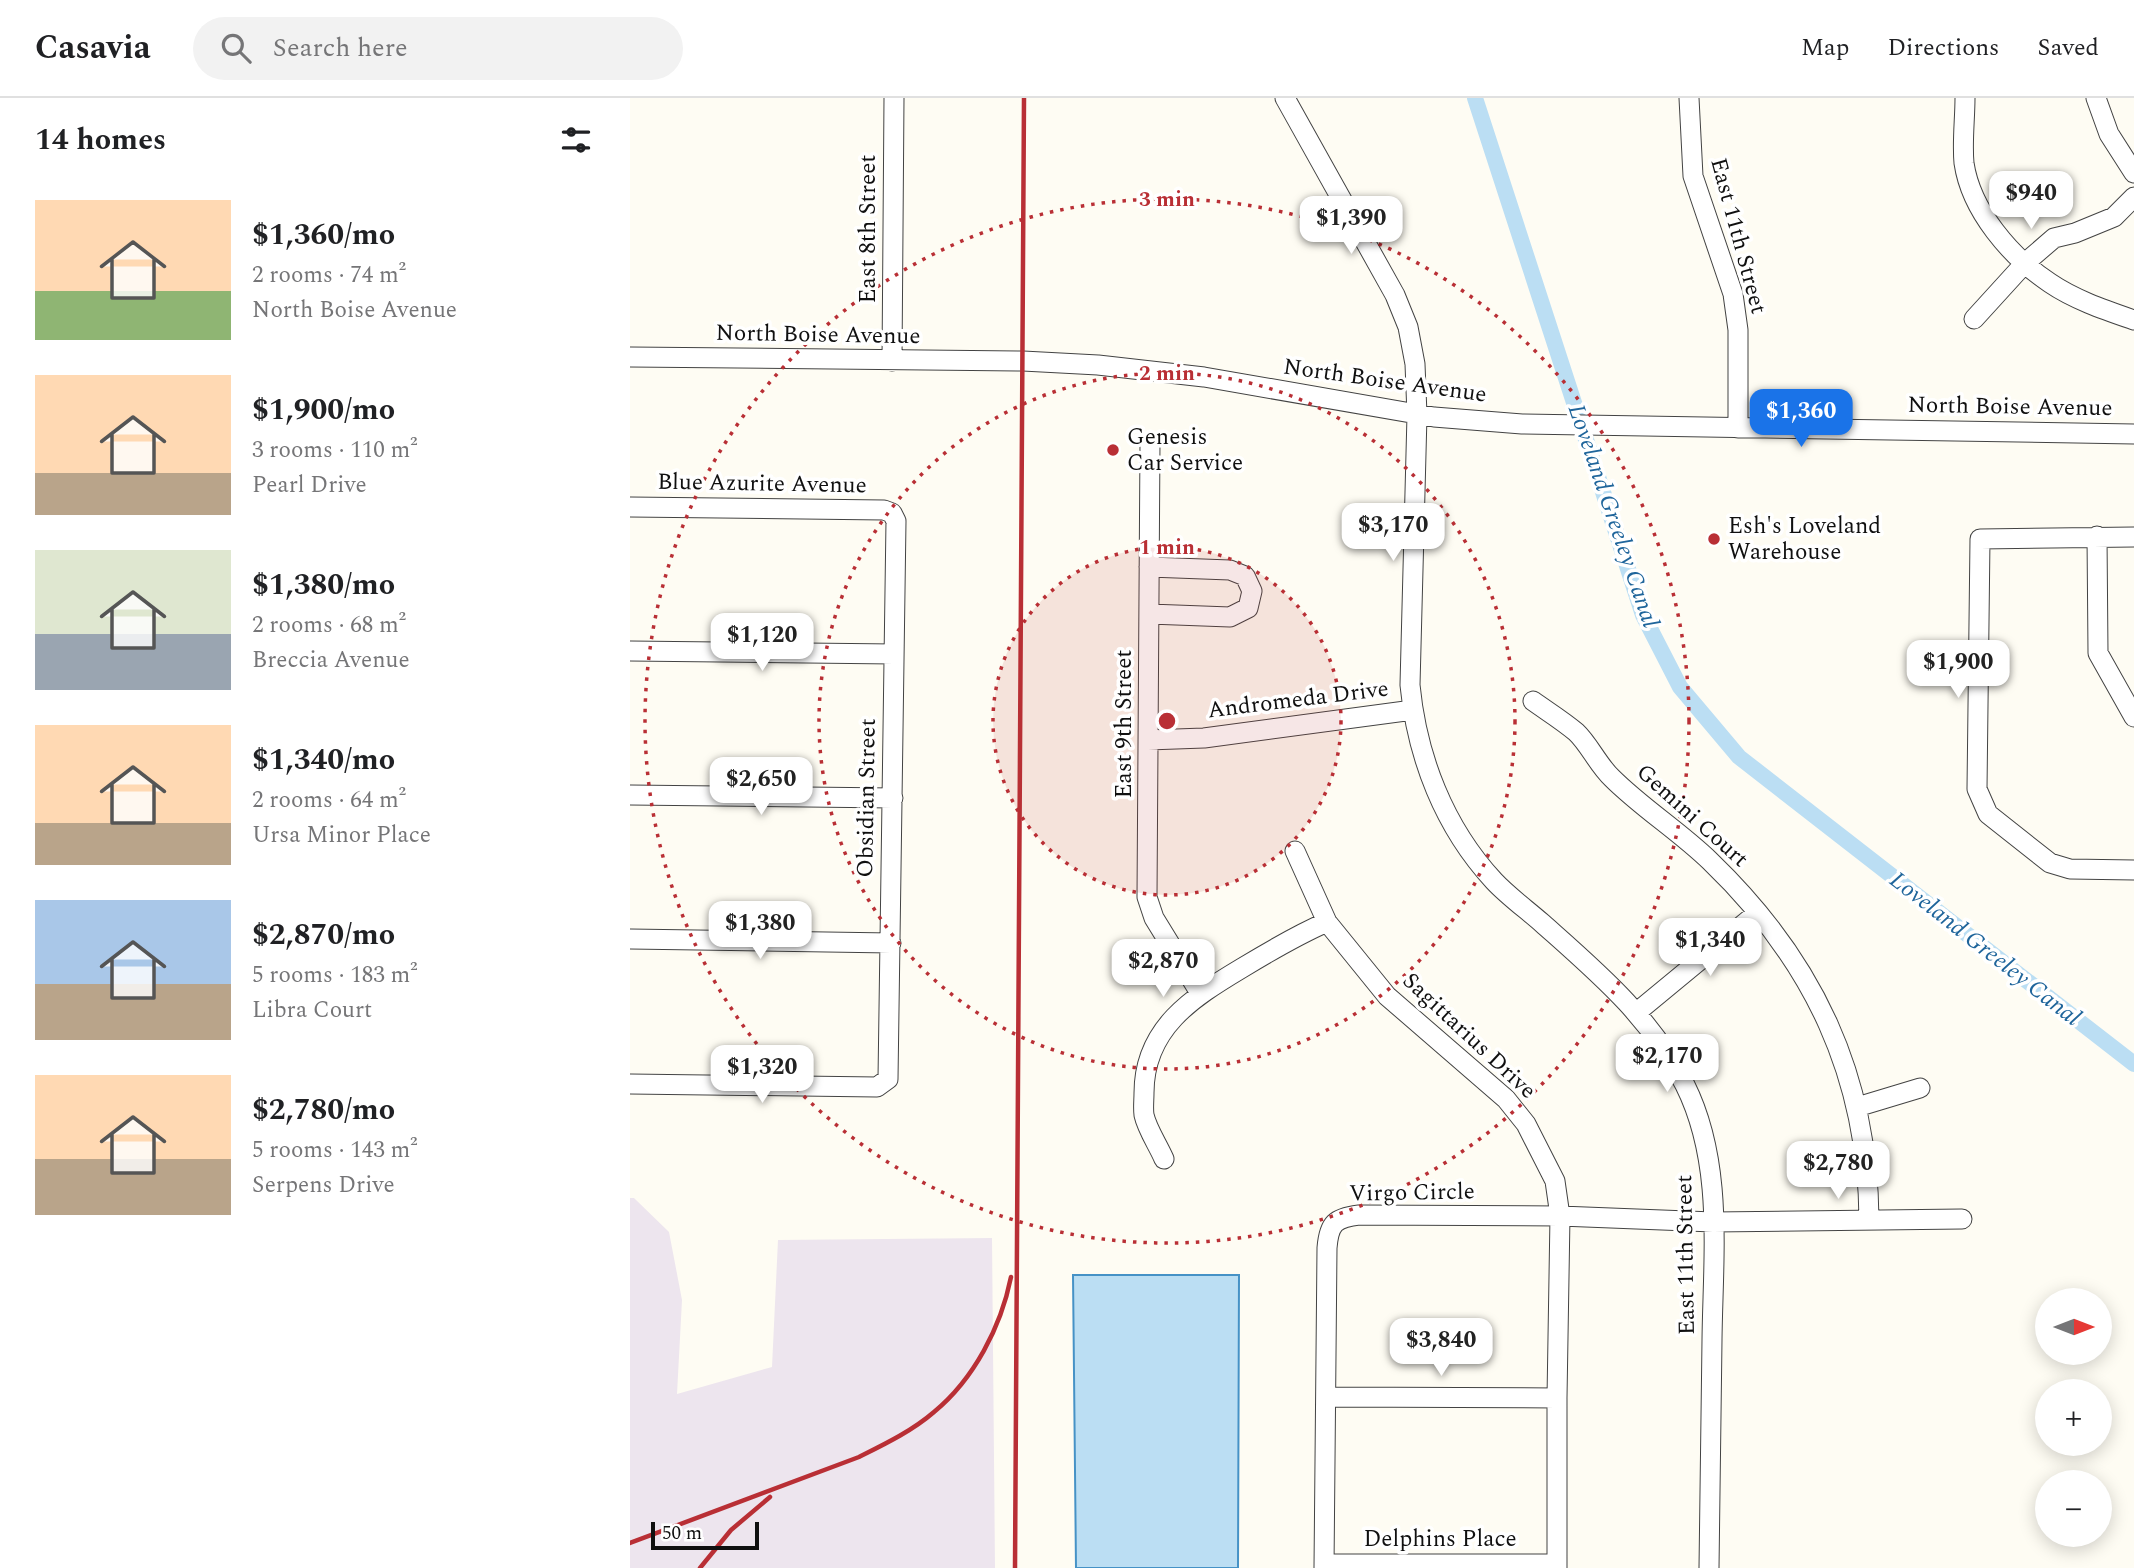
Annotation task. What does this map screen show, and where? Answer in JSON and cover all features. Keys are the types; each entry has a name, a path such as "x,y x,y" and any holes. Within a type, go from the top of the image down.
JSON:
{"street":[{"name":"East 8th Street","path":"892,360 894,98"},
{"name":"East 11th Street","path":"1285,98 1389,284 1408,327 1415,364 1417,415 1410,685 1413,710 1441,804 1458,834 1494,881 1616,988 1637,1012 1669,1057 1699,1120 1709,1156 1713,1222 1709,1568"},
{"name":"East 11th Street","path":"1689,98 1693,176 1733,294 1737,314 1738,428"},
{"path":"1965,98 1964,163 1975,200 1997,233 2025,263 2050,284 2095,307 2134,320"},
{"path":"2096,98 2109,134 2134,173"},
{"path":"1974,319 2025,263 2054,238 2075,233 2114,217 2134,197"},
{"name":"North Boise Avenue","path":"630,357 1023,362 1110,366 1204,377 1417,415 1558,425 2134,434"},
{"name":"East 9th Street","path":"1150,442 1147,897 1154,918 1200,993"},
{"name":"Blue Azurite Avenue","path":"630,507 884,510 892,513"},
{"name":"Obsidian Street","path":"630,1084 877,1087 885,1083 889,1073 891,943 896,522 892,513"},
{"path":"2097,536 2098,653 2134,717"},
{"path":"2134,537 1980,539 1978,789 1988,814 2050,863 2070,869 2134,870"},
{"path":"1149,567 1230,570 1245,576 1252,591 1248,608 1230,617 1149,614"},
{"path":"630,651 894,654"},
{"name":"Gemini Court","path":"1533,701 1578,734 1612,778 1709,860 1786,947 1839,1046 1857,1107 1869,1183 1870,1220"},
{"name":"Andromeda Drive","path":"1148,740 1204,738 1413,710"},
{"path":"630,795 892,798"},
{"name":"Sagittarius Drive","path":"1295,851 1328,922 1387,996 1506,1099 1526,1124 1555,1181 1560,1216 1557,1566"},
{"path":"1637,1012 1757,913"},
{"path":"1164,1159 1144,1115 1144,1078 1149,1056 1162,1033 1178,1012 1200,993 1292,937 1328,922"},
{"path":"630,939 891,943"},
{"path":"1857,1107 1920,1088"},
{"name":"Virgo Circle","path":"1324,1566 1327,1248 1328,1236 1342,1217 1359,1214 1560,1216 1713,1222 1962,1219"},
{"path":"1326,1397 1557,1398"},
{"name":"Delphins Place","path":"1324,1566 1557,1566"}],"shaded area":[{"path":"630,1198 634,1198 669,1232 682,1300 677,1394 772,1367 778,1240 992,1238 995,1568 630,1568"}],"water":[{"path":"1073,1275 1239,1275 1238,1568 1076,1568"}],"waterway":[{"name":"Loveland Greeley Canal","path":"1475,98 1643,615 1680,687 1739,757 2134,1064"}],"railway":[{"path":"1015,1568 1024,98"},
{"path":"630,1543 859,1457 917,1425 962,1384 984,1351 1000,1315 1011,1277"},
{"path":"700,1568 731,1530 770,1497"}],"place":[{"name":"Genesis Car Service","path":"1113,450"},
{"name":"Esh's Loveland Warehouse","path":"1714,539"}]}
